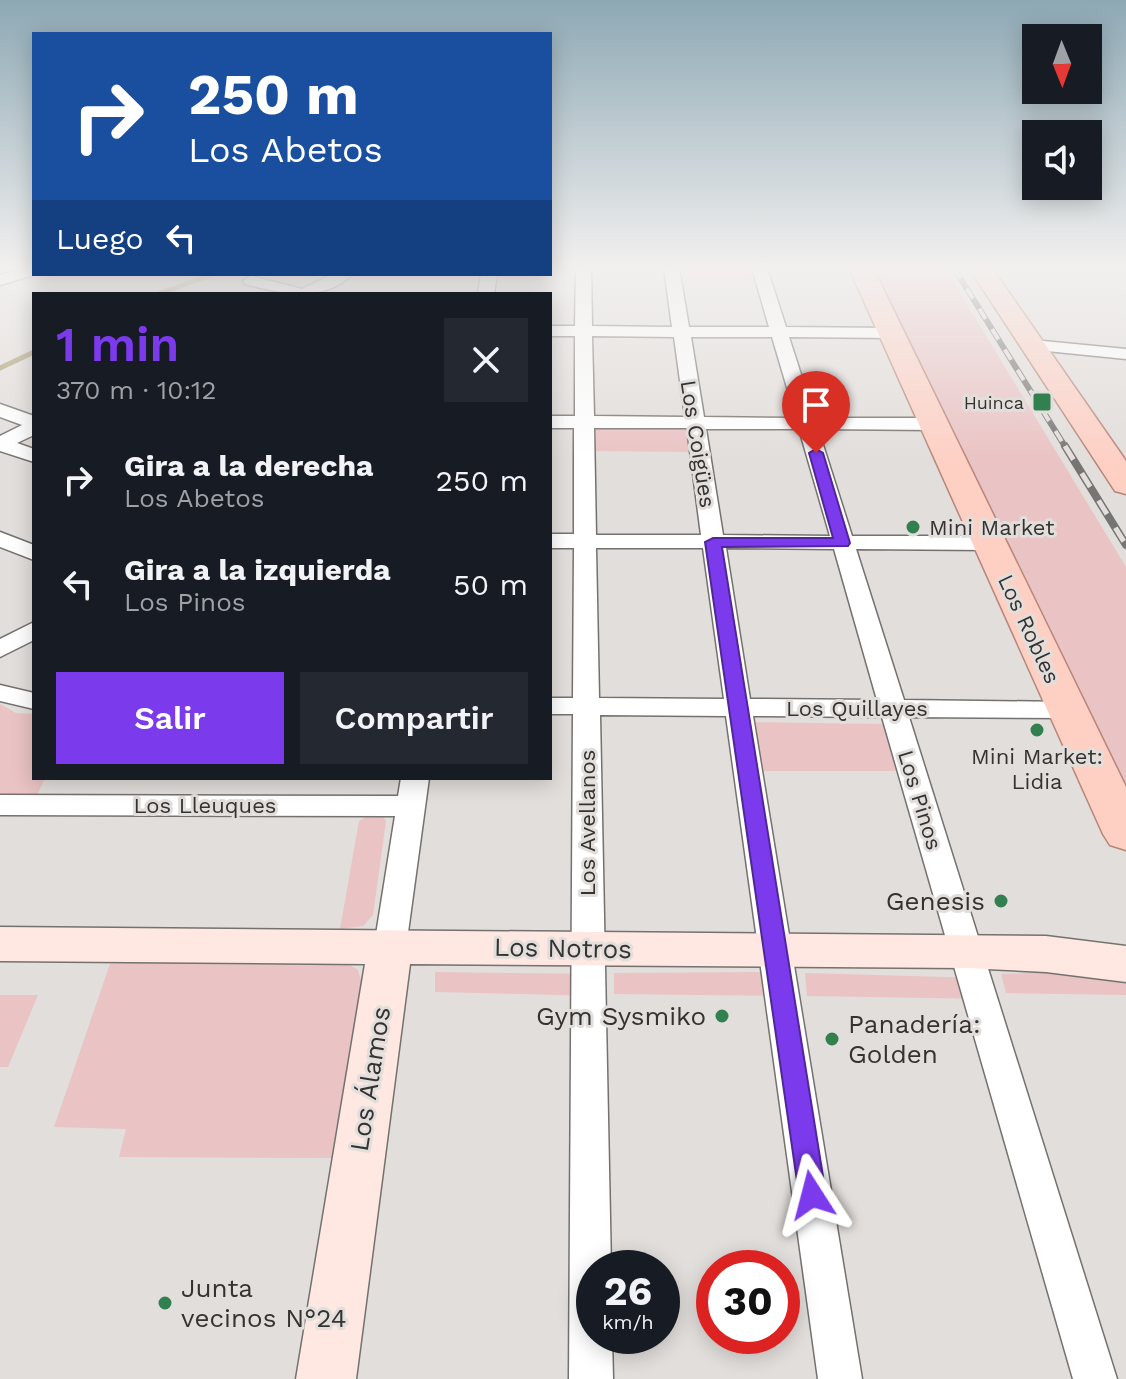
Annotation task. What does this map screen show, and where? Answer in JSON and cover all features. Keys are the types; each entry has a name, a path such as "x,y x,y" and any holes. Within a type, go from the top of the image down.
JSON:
{"main road":[{"path":"1024,332 1126,484"},
{"name":"Los Robles","path":"891,333 1126,834"}],"street":[{"name":"Los Avellanos","path":"581,332 591,1379"},
{"name":"Los Coigües","path":"680,332 840,1379"},
{"name":"Los Pinos","path":"779,332 1095,1379"},
{"path":"819,332 891,333"},
{"path":"1033,345 1126,354"},
{"path":"0,410 32,424"},
{"path":"552,422 934,424"},
{"path":"0,444 32,426"},
{"path":"0,444 32,455"},
{"path":"0,539 32,552"},
{"path":"552,541 989,543"},
{"path":"0,650 32,630"},
{"path":"0,693 32,701"},
{"name":"Los Quillayes","path":"552,706 1067,710"},
{"name":"Los Lleuques","path":"0,805 413,792"},
{"name":"Los Álamos","path":"326,1379 413,792"},
{"name":"Los Notros","path":"0,944 966,951 1046,954 1126,964"}],"shaded area":[{"path":"901,332 984,332 1126,567 1126,784"},
{"path":"593,428 690,428 693,452 593,451"},
{"path":"0,704 16,713 32,714 32,780 44,780 33,804 0,803"},
{"path":"752,722 884,724 899,771 759,771"},
{"path":"367,816 382,816 386,821 373,915 363,926 340,929 359,821"},
{"path":"157,961 183,964 350,965 358,970 362,984 334,1158 119,1157 126,1129 54,1127 110,964"},
{"path":"435,972 600,974 601,996 435,992"},
{"path":"785,972 788,996 614,994 614,973"},
{"path":"1053,972 1126,980 1126,995 1006,993 1001,974"},
{"path":"805,973 982,978 990,999 807,996"},
{"path":"0,995 38,995 8,1067 0,1067"}],"waterway":[{"path":"0,368 32,353"}],"railway":[{"path":"994,332 1066,448"},
{"path":"1065,446 1126,545"}],"place":[{"name":"Huinca","path":"1042,402"},
{"name":"Mini Market","path":"913,527"},
{"name":"Mini Market: Lidia","path":"1037,730"},
{"name":"Genesis","path":"1001,901"},
{"name":"Gym Sysmiko","path":"722,1016"},
{"name":"Panadería: Golden","path":"832,1039"},
{"name":"Junta vecinos N°24","path":"165,1303"}],"route":[{"path":"812,1195 713,542 843,543 816,453"}]}
